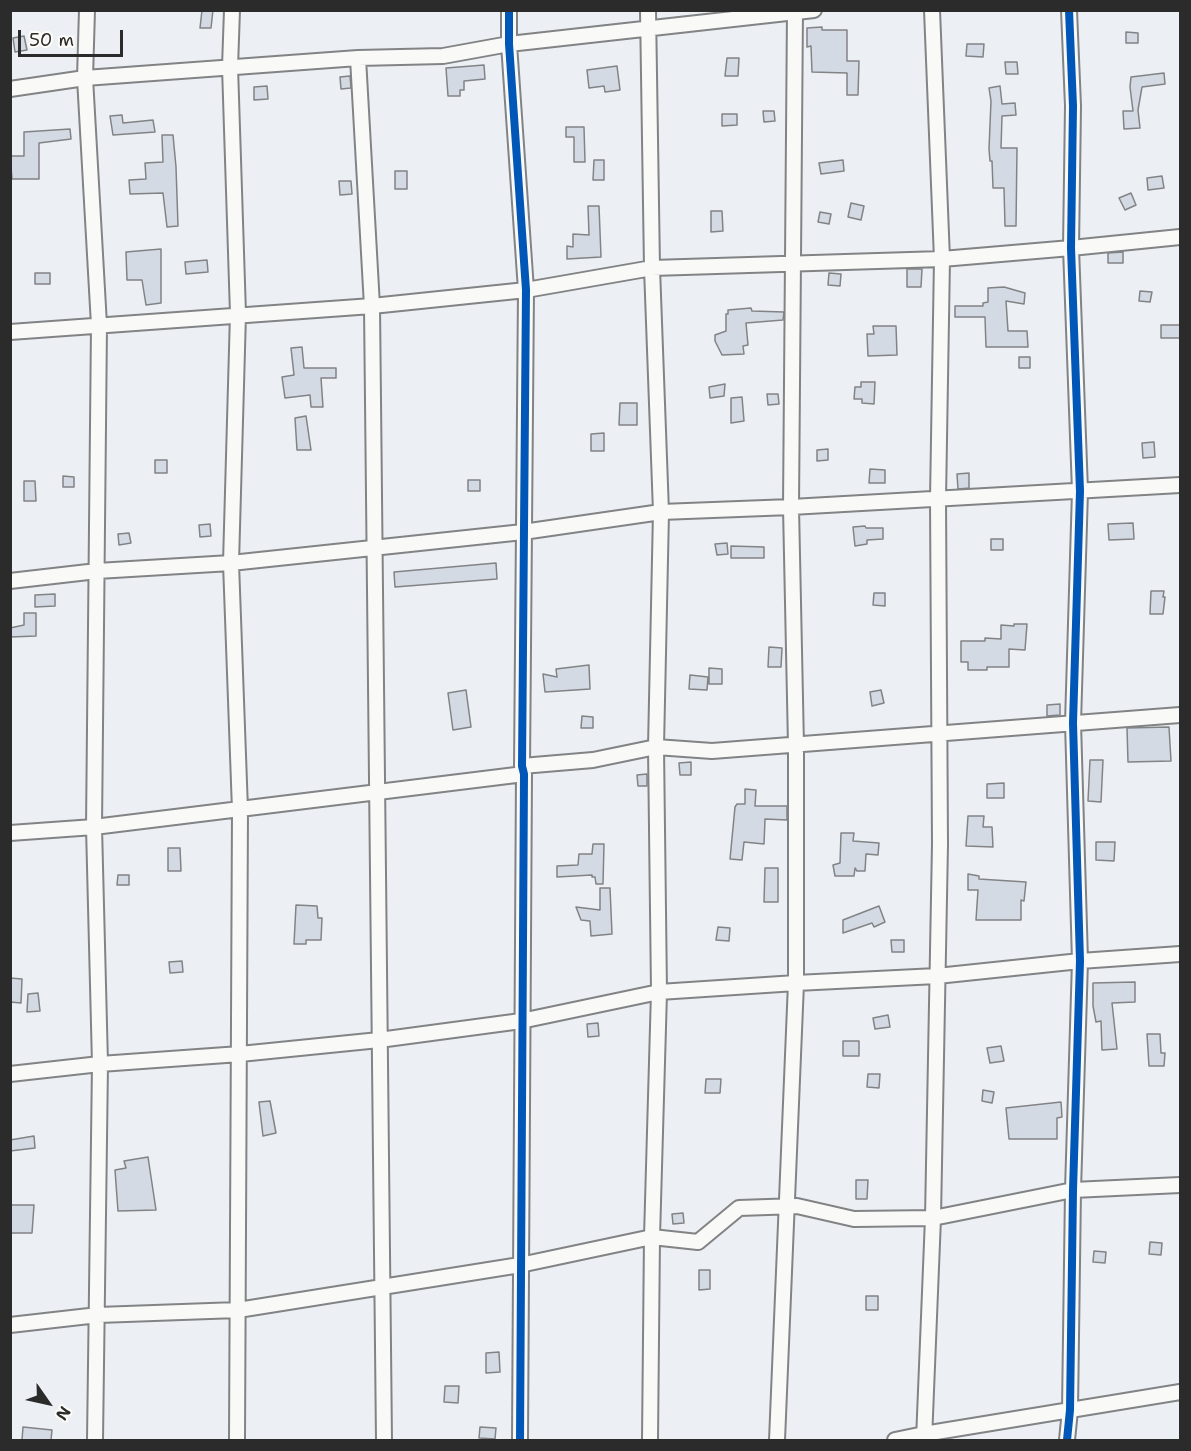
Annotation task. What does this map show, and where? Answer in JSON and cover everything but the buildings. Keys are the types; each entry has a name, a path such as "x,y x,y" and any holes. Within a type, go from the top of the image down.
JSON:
{"street":[{"path":"87,10 85,78 99,325 94,827 100,1064 95,1440"},
{"path":"232,10 230,67 237,314 231,563 240,810 237,1440"},
{"path":"509,10 509,44 526,290 520,1440"},
{"path":"648,10 652,268 661,512 656,747 659,992 652,1237 650,1440"},
{"path":"10,89 85,78 358,58 442,56 509,44 814,10"},
{"path":"924,1437 933,1218 938,976 938,499 942,259 932,10"},
{"path":"1067,1440 1070,1410 1073,1190 1080,961 1073,723 1080,491 1071,249 1073,106 1069,10"},
{"path":"777,1440 796,982 796,746 791,507 795,12"},
{"path":"358,58 372,306 379,794 379,1040 384,1440"},
{"path":"10,332 372,306 526,290 652,268 942,259 1071,249 1180,237"},
{"path":"10,581 97,571 231,563 523,532 661,512 1180,485"},
{"path":"10,833 94,827 379,794 593,760 656,747 712,751 796,746 1180,715"},
{"path":"10,1074 379,1040 521,1021 659,992 796,982 938,976 1080,961 1180,954"},
{"path":"10,1325 98,1315 238,1310 520,1265 652,1237 698,1242 739,1208 797,1206 854,1219 933,1218 1073,1190 1180,1185"},
{"path":"895,1440 924,1437 1180,1392"}],"cycle path":[{"path":"509,10 509,44 526,290 520,1440"},
{"path":"1067,1440 1070,1410 1073,1190 1080,961 1073,723 1080,491 1071,248 1073,106 1069,10"}]}
